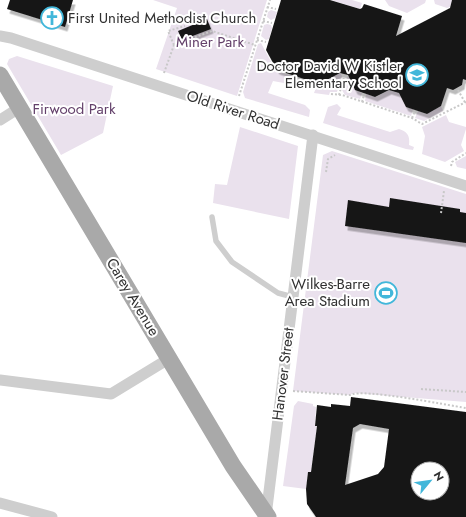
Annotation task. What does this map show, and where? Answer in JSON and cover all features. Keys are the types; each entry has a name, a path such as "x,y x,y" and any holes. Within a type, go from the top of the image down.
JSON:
{"main road":[{"name":"Carey Avenue","path":"0,75 233,466 267,516"}],"street":[{"name":"Old River Road","path":"0,36 11,38 313,135 466,186"},
{"path":"0,120 20,108"},
{"name":"Hanover Street","path":"267,516 313,135"},
{"path":"0,380 111,394 170,358"},
{"path":"0,503 52,517"}],"lane":[{"path":"212,218 216,241 232,262 278,293 293,297"}],"path":[{"path":"239,96 270,0"},
{"path":"268,6 276,9"},
{"path":"263,21 272,23"},
{"path":"164,73 174,45 168,31 185,26"},
{"path":"174,45 212,31 255,45"},
{"path":"257,40 266,42"},
{"path":"338,95 344,77"},
{"path":"331,94 412,118 422,124 466,103 458,90"},
{"path":"362,102 364,95"},
{"path":"412,118 415,111"},
{"path":"451,166 452,162 466,153"},
{"path":"326,172 328,159"},
{"path":"441,213 444,188"},
{"path":"421,389 466,392"},
{"path":"293,391 350,395 354,393 376,395 466,408"}],"green space":[{"name":"Miner Park","path":"153,0 267,0 237,96 156,69 177,8"},
{"path":"331,0 352,0 362,3 360,9"},
{"path":"385,0 426,0 425,3 407,13 389,6"},
{"path":"434,0 452,0 450,7 447,8 435,4"},
{"path":"271,10 277,12 275,18 271,20 267,17 268,12"},
{"path":"264,25 271,25 272,28 269,39 266,40 261,36"},
{"path":"261,43 276,71 296,77 294,81 289,84 273,81 268,93 305,105 310,110 309,117 245,98 243,92 258,44"},
{"name":"Firwood Park","path":"17,56 113,86 103,133 61,155 7,64 9,59"},
{"path":"340,73 342,76 337,92 330,92 329,95 314,93 317,85"},
{"path":"348,76 355,90 362,93 360,99 345,95 342,90"},
{"path":"389,90 399,93 406,107 413,109 411,116 365,101 366,94 376,97"},
{"path":"337,104 341,108 337,115 390,132 399,129 406,133 409,137 409,145 414,147 413,150 323,123 328,107"},
{"path":"441,106 443,111 424,121 415,118 418,111 426,114"},
{"path":"446,115 449,122 466,127 466,129 461,145 464,151 445,162 422,154 425,136 422,127"},
{"path":"240,127 298,146 289,219 213,203 215,184 227,185"},
{"name":"Wilkes-Barre Area Stadium","path":"332,151 466,194 466,402 354,393 350,395 293,391 323,155"},
{"path":"466,156 466,169 457,167 455,162"},
{"path":"298,401 313,404 313,406 316,407 315,426 317,426 311,472 308,472 306,489 283,486 294,406"}],"building":[{"name":"First United Methodist Church","path":"10,0 73,0 65,27 7,9"},
{"path":"281,0 330,0 360,9 364,4 402,16 396,36 450,8 452,0 466,0 466,80 463,79 462,85 453,90 447,88 441,106 427,114 406,107 399,93 389,90 375,97 355,90 348,75 340,73 319,84 277,70 266,50"},
{"path":"207,19 211,29 182,40 178,31"},
{"path":"390,198 460,209 460,212 466,213 466,243 345,226 348,200 389,207"},
{"path":"351,397 466,412 466,517 316,517 307,504 306,489 308,472 311,472 317,426 315,426 317,405 331,407 331,404 350,406","holes":["360,424 389,429 384,467 378,474 345,485 353,428"]}],"place":[{"name":"First United Methodist Church","path":"52,18"},
{"name":"Doctor David W Kistler Elementary School","path":"417,75"},
{"name":"Wilkes-Barre Area Stadium","path":"386,293"}]}
